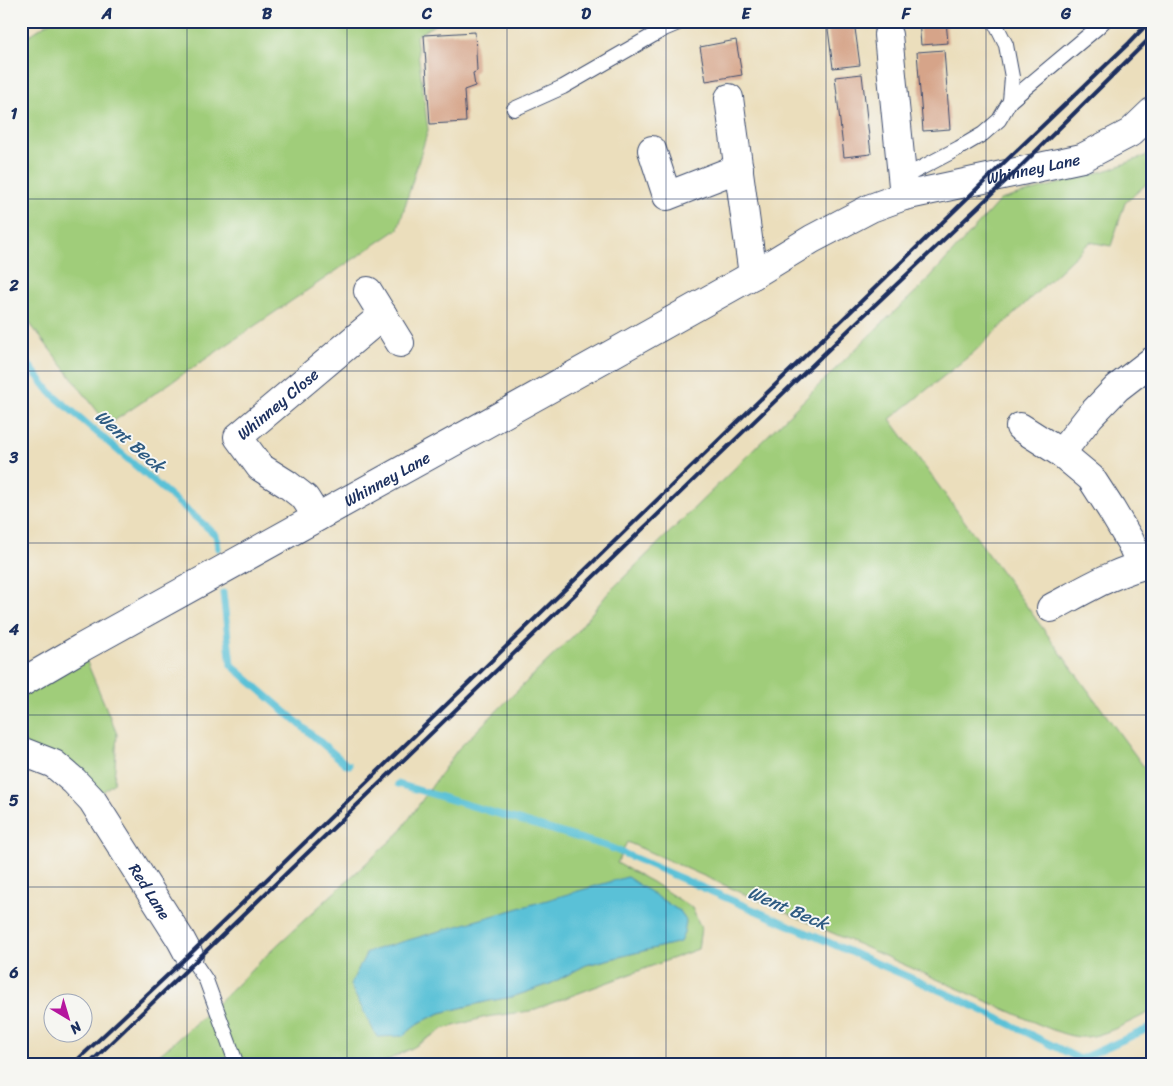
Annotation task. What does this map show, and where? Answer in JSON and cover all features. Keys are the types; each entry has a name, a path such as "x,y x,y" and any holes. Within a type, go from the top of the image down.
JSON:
{"street":[{"path":"896,45 903,187"},
{"path":"729,98 753,275"},
{"name":"Whinney Lane","path":"21,683 753,275 812,239 871,208 903,187 1082,158 1130,133 1152,112"},
{"path":"652,150 667,196 739,168"},
{"path":"368,291 400,343"},
{"name":"Whinney Close","path":"317,517 305,498 260,467 238,438 383,315"},
{"path":"1061,454 1090,416 1117,388 1152,360"},
{"path":"1020,427 1061,454 1091,478 1146,564 1101,581 1051,608"},
{"name":"Red Lane","path":"21,751 54,764 92,800 189,955"}],"lane":[{"path":"514,109 563,87 664,29 683,21"},
{"path":"994,21 1006,45 1012,77 1010,101"},
{"path":"903,187 983,134 999,120 1010,101 1104,21"},
{"name":"Red Lane","path":"189,955 206,980 237,1065"}],"green space":[{"path":"51,21 441,21 416,36 428,130 398,229 108,425 21,312 21,41"},
{"path":"1152,151 1152,179 1125,203 1111,246 1090,242 973,353 890,419 1152,778 1152,1011 1099,1035 1090,1037 1071,1036 1038,1024 627,842 617,863 652,882 692,908 701,928 698,949 530,1011 486,1017 443,1029 414,1047 378,1065 148,1065 215,1006 275,947 399,833 458,749 573,636 609,592 922,286 1000,200 1111,169 1145,156","holes":["679,942 586,965 550,984 512,997 440,1013 419,1023 403,1036 350,985"]},
{"path":"81,648 117,734 114,783 92,800 21,751 21,683"}],"water":[{"path":"627,877 681,912 686,921 680,942 586,965 550,984 512,997 440,1013 419,1023 403,1036 377,1037 350,985 367,952"}],"building":[{"path":"827,21 854,21 860,65 833,68"},
{"path":"919,21 946,21 948,43 921,45"},
{"path":"475,32 477,71 473,73 475,86 464,90 466,122 430,124 424,35"},
{"path":"736,40 742,75 706,81 700,47"},
{"path":"944,50 950,129 923,131 917,52"},
{"path":"862,74 871,154 844,157 835,77"}],"waterway":[{"name":"Went Beck","path":"21,355 50,392 216,535 218,548"},
{"name":"Went Beck","path":"223,593 231,665 349,765"},
{"name":"Went Beck","path":"398,784 609,847 957,998 1080,1059 1152,1027"}],"railway":[{"path":"72,1065 189,955 1150,21"},
{"path":"88,1065 858,321 1013,174 1152,36"}]}
